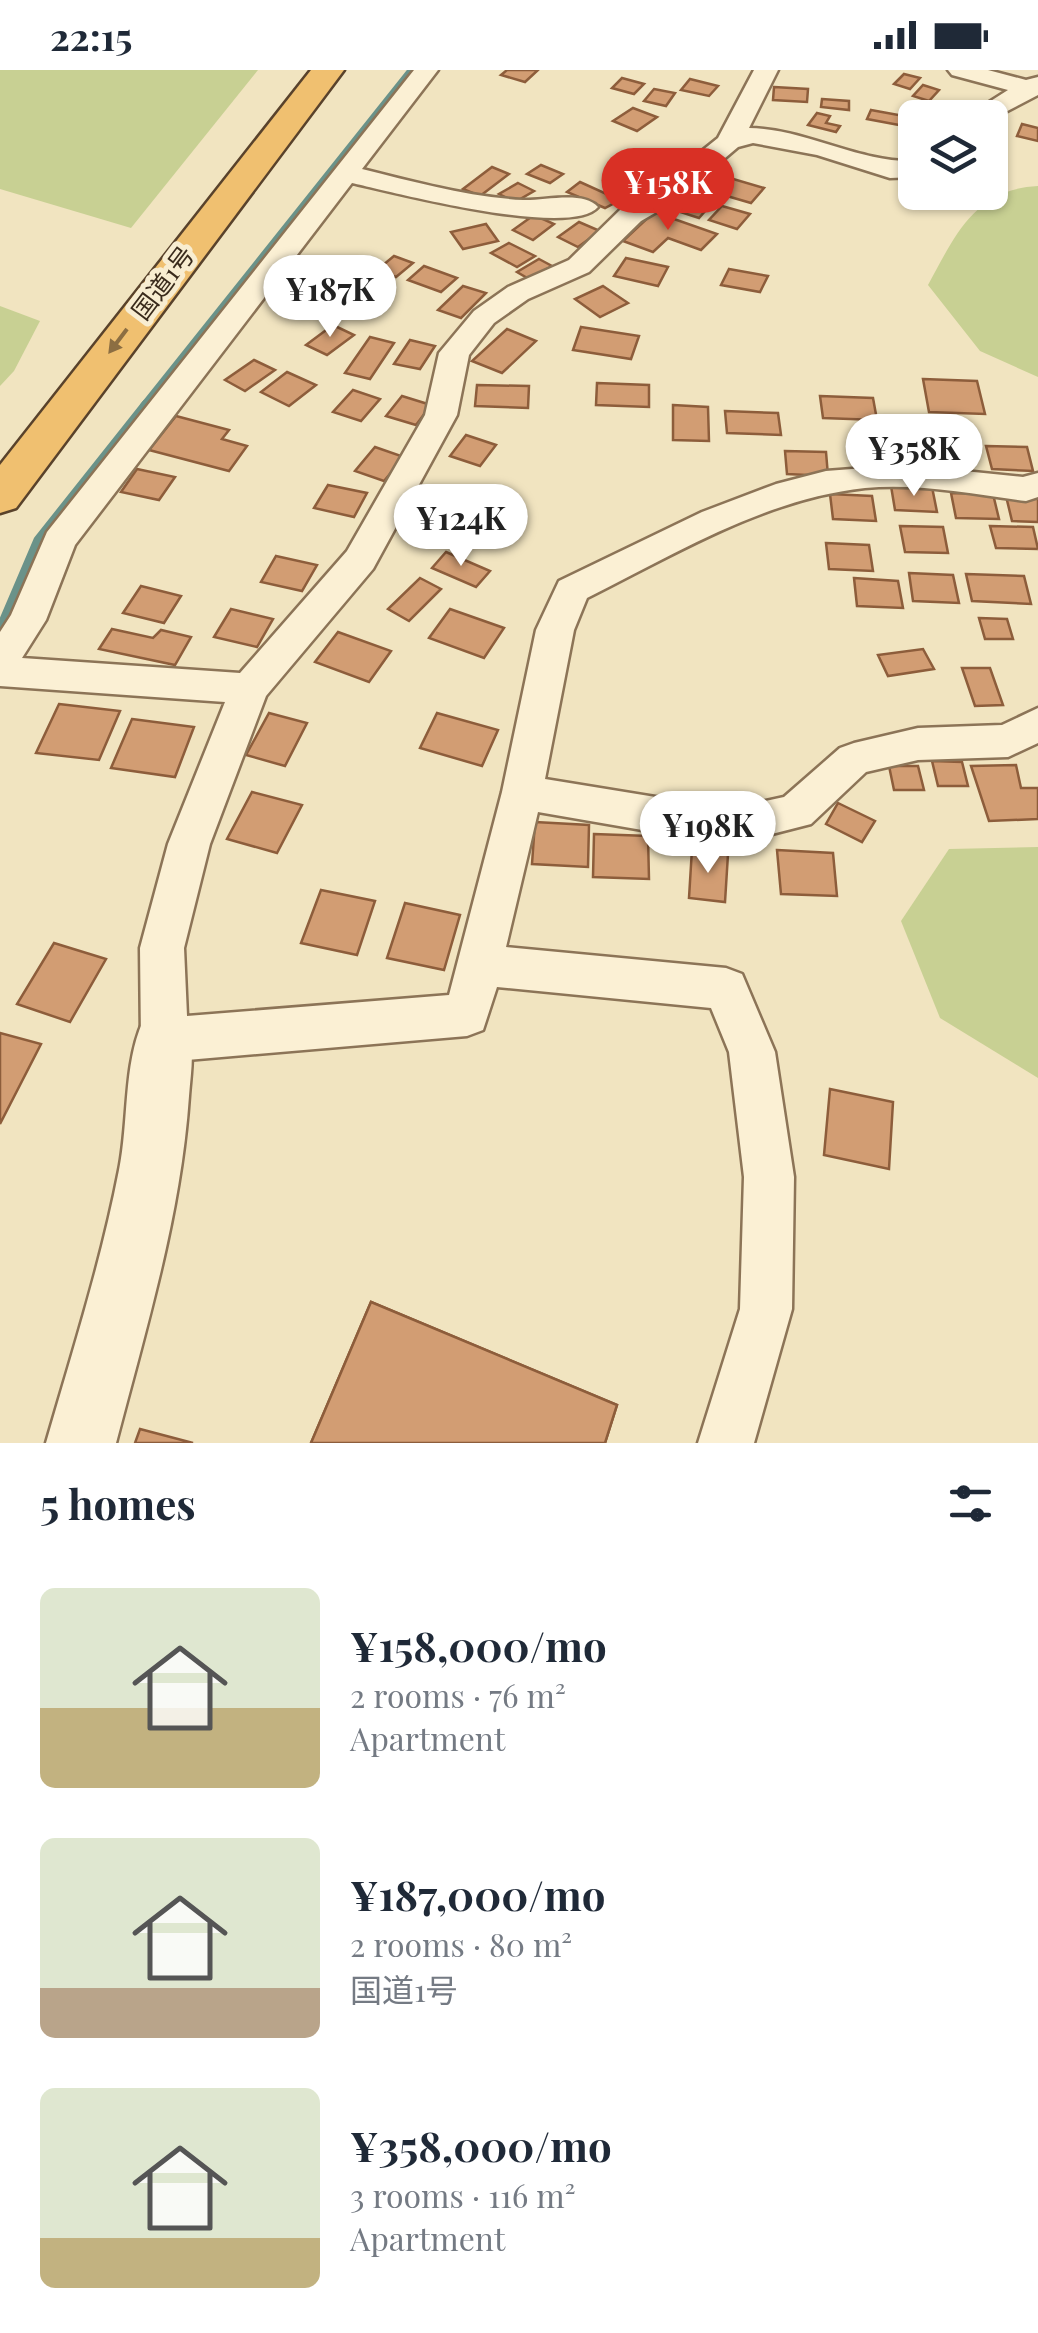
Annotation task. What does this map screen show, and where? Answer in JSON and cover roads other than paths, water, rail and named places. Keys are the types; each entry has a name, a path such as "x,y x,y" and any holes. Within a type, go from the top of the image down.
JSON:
{"highway":[{"name":"国道1号","path":"0,442 296,70"},
{"name":"国道1号","path":"0,497 328,70"}],"street":[{"path":"0,660 28,620 58,541 426,70"},
{"path":"729,142 766,70"},
{"path":"960,70 1036,86"},
{"path":"1006,100 1036,86"},
{"path":"81,1443 139,1232 155,1146 164,1040 162,948 189,844 250,689 360,560 441,415 454,353 484,317 518,293 579,266 631,214 662,197 729,142 752,135 822,148 898,170"},
{"path":"344,172 471,204 584,207"},
{"path":"164,1040 467,1015 522,792 554,630 572,590 742,507 808,489 864,477 918,477 1026,489 1038,484"},
{"path":"0,671 250,689"},
{"path":"522,792 729,827 796,812 854,759 918,744 1008,741 1038,724"},
{"path":"477,965 726,988 752,1052 769,1178 766,1309 726,1443"}],"waterway":[{"path":"144,406 412,70"},
{"path":"0,629 38,540 146,404"}]}
